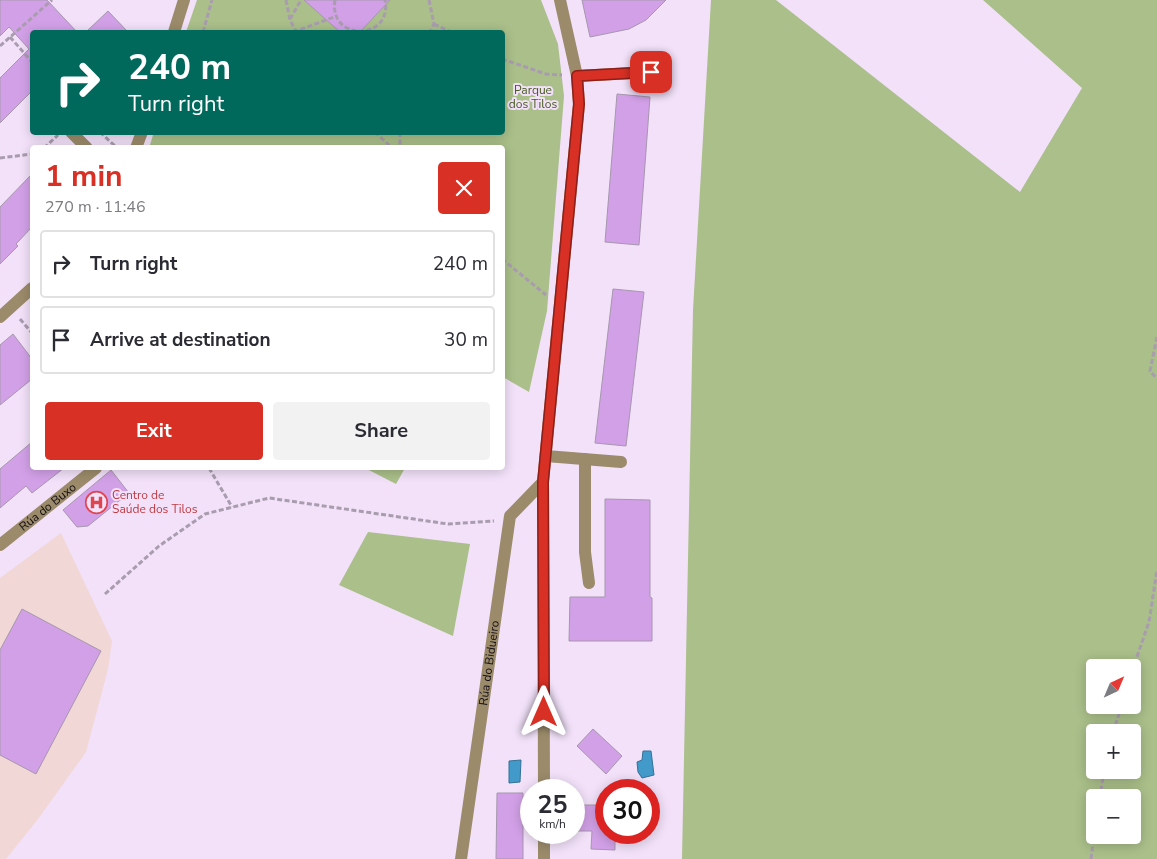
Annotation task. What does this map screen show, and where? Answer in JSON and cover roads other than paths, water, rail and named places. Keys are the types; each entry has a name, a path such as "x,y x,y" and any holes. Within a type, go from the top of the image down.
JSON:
{"street":[{"path":"175,30 184,0"},
{"path":"544,779 543,482 579,104 577,76 560,0"},
{"path":"577,76 651,72"},
{"path":"74,135 84,145"},
{"path":"0,317 30,290"},
{"path":"546,456 622,462"},
{"path":"585,459 585,552 589,583"},
{"name":"Rúa do Buxo","path":"0,545 94,470"},
{"name":"Rúa do Bidueiro","path":"461,859 510,516 543,482"},
{"path":"544,844 544,859"}],"water":[{"path":"643,751 651,751 654,775 642,778 638,772 637,762 642,760"},
{"path":"521,760 520,782 509,783 509,761"}],"place":[{"name":"Centro de Saúde dos Tilos","path":"96,502"}],"park label":[{"name":"Parque dos Tilos","path":"533,97"}]}
